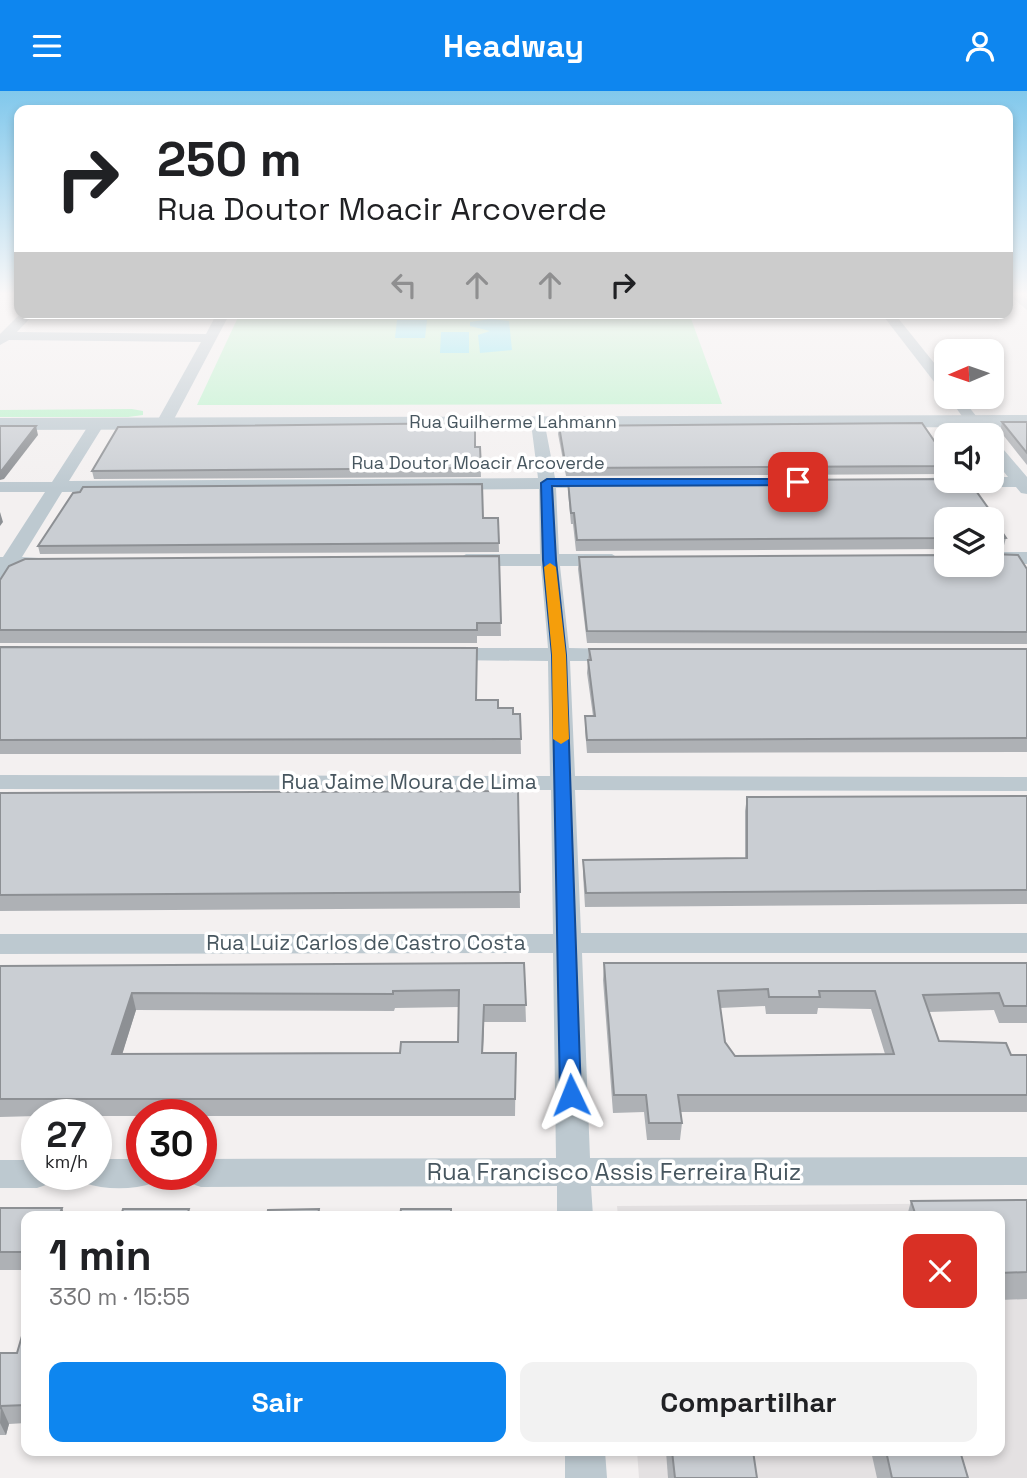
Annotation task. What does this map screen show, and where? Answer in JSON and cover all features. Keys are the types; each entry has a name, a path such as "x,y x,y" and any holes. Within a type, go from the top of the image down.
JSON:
{"street":[{"path":"0,407 168,414 199,360"},
{"path":"1004,404 1027,405"},
{"path":"963,409 974,423"},
{"name":"Rua Guilherme Lahmann","path":"0,424 97,423 168,414 539,423 934,427"},
{"name":"Rua Guilherme Lahmann","path":"1004,424 1027,421"},
{"path":"3,568 97,423"},
{"path":"539,423 547,483 550,560 559,655 575,1211"},
{"path":"1004,460 1025,484"},
{"path":"924,482 1025,484"},
{"name":"Rua Doutor Moacir Arcoverde","path":"0,487 616,483"},
{"path":"1004,558 1027,558"},
{"path":"452,560 632,559"},
{"path":"3,568 64,563"},
{"path":"419,654 641,655"},
{"name":"Rua Jaime Moura de Lima","path":"0,782 1027,783"},
{"name":"Rua Luiz Carlos de Castro Costa","path":"0,944 1027,943"},
{"name":"Rua Francisco Assis Ferreira Ruiz","path":"217,1173 1027,1171"},
{"path":"0,1174 21,1174"},
{"path":"585,1456 586,1478"}],"shaded area":[{"path":"1027,1203 1027,1478 639,1478 637,1456 1005,1456 1005,1211 618,1211 617,1206"}],"green space":[{"path":"218,360 706,360 722,404 197,405"},
{"path":"0,410 143,411 143,415 0,417"}],"building":[{"path":"1027,422 1027,453 1004,423"},
{"path":"475,423 475,447 480,447 481,468 92,471 118,427"},
{"path":"922,423 934,441 934,466 566,468 559,426"},
{"path":"0,426 36,426 0,471"},
{"path":"934,479 934,493 978,493 987,507 934,507 934,538 577,540 568,481"},
{"path":"482,484 483,518 498,518 499,543 38,546 73,493 80,492 83,487"},
{"path":"1004,554 1018,555 1027,569 1027,632 587,631 579,557 934,555 934,577 1004,577"},
{"path":"499,556 501,623 477,623 477,630 0,630 0,580 9,566 25,559"},
{"path":"0,647 477,648 476,700 498,700 498,708 513,708 513,714 520,714 521,739 0,740"},
{"path":"589,649 1027,649 1027,738 587,740 585,716 595,716"},
{"path":"518,791 520,892 0,895 0,793"},
{"path":"1027,796 1027,890 586,893 583,860 747,858 747,797"},
{"path":"524,963 526,1005 484,1005 482,1053 516,1053 515,1099 0,1099 0,966","holes":["459,990 458,1042 401,1042 400,1053 112,1054 132,993 393,994 393,991"]},
{"path":"604,963 1027,963 1027,1006 1004,1006 999,993 923,995 939,1041 1006,1043 1011,1055 1027,1055 1027,1095 678,1095 682,1123 649,1123 646,1095 614,1095","holes":["768,989 769,997 820,997 819,991 875,991 894,1054 735,1056 725,1042 718,991"]},
{"path":"1027,1200 1027,1272 1005,1273 1005,1211 914,1211 911,1201"},
{"path":"0,1208 62,1208 61,1211 21,1211 21,1252 0,1252"},
{"path":"123,1209 189,1209 188,1211"},
{"path":"319,1209 319,1211 268,1210"},
{"path":"401,1209 451,1209 451,1211"},
{"path":"21,1339 21,1405 1,1406 0,1409 0,1353 17,1353"},
{"path":"673,1456 754,1456 757,1478 675,1478"},
{"path":"887,1456 961,1456 968,1478 892,1478"}],"slow traffic":[{"path":"550,567 559,655 561,739"}],"route":[{"path":"571,1095 559,655 550,560 547,483 798,482"}]}
